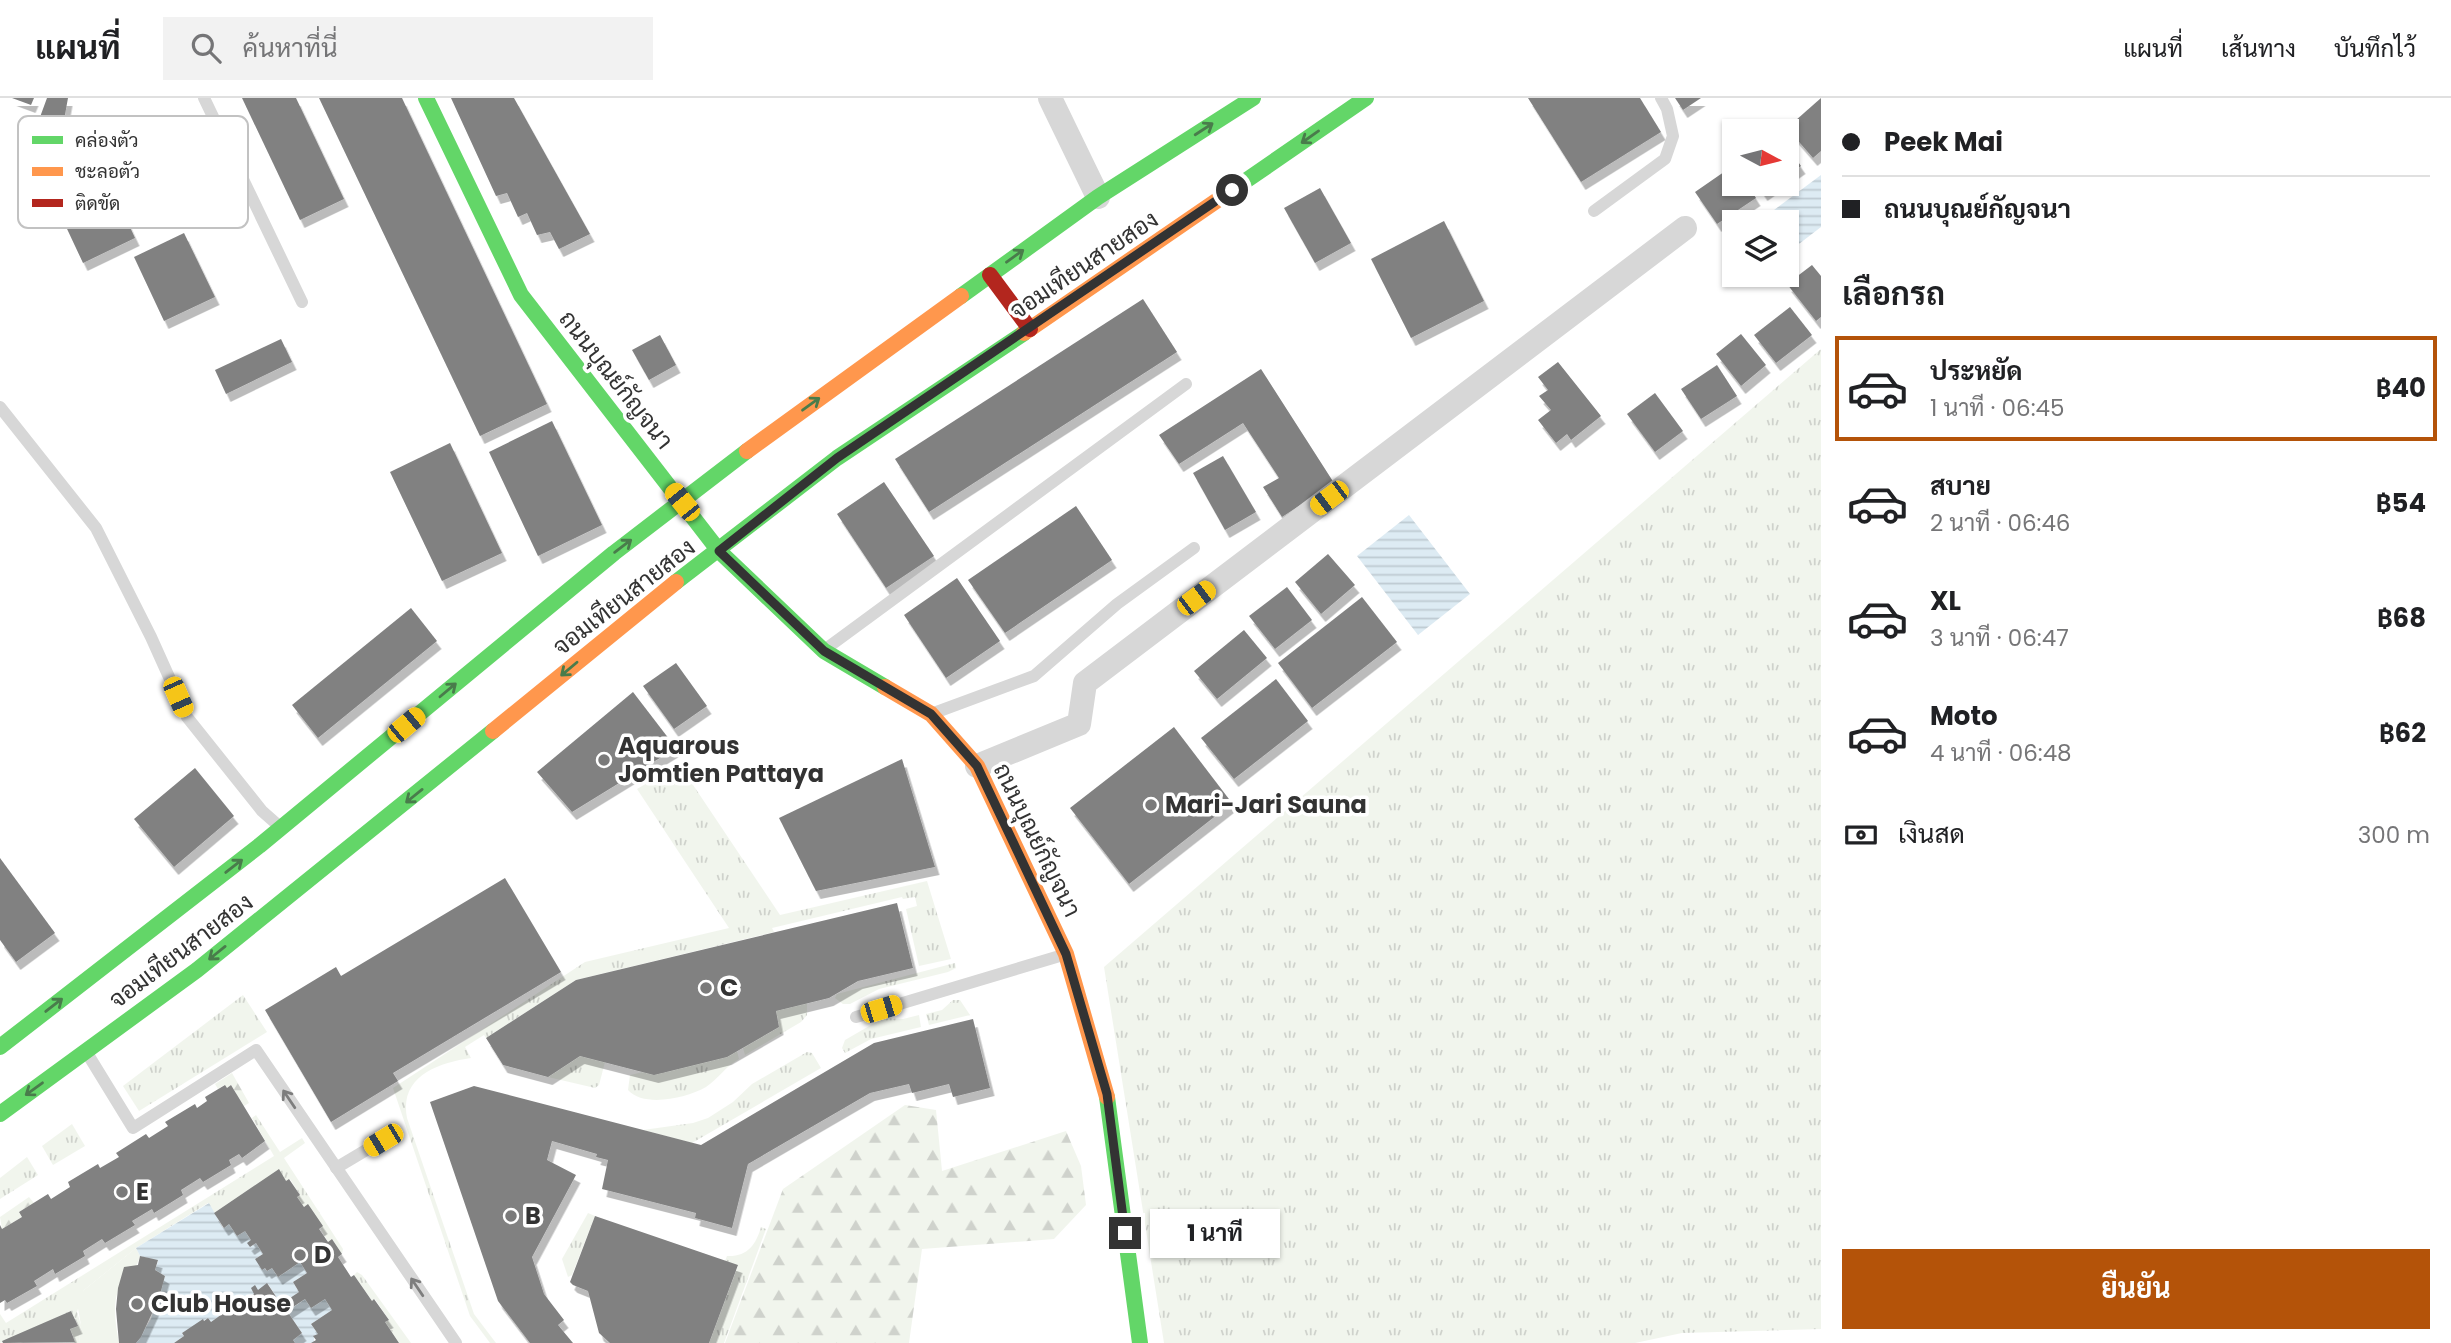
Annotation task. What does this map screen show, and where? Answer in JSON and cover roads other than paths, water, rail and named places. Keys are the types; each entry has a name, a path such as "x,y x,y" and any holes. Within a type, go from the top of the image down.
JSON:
{"main road":[{"name":"ถนนบุณย์กัญจนา","path":"426,98 521,295 719,551 824,651 931,714 977,766 1066,954 1107,1094 1140,1343"},
{"name":"จอมเทียนสายสอง","path":"0,1047 281,828 614,553 756,444 1098,197 1253,98"},
{"name":"จอมเทียนสายสอง","path":"0,1114 197,970 467,754 655,598 837,458 1366,98"},
{"path":"990,275 1030,329"}],"street":[{"path":"1050,98 1098,197"},
{"path":"977,766 1079,724 1085,683 1685,228"}],"lane":[{"path":"204,98 213,116"},
{"path":"1594,211 1665,159 1673,136 1667,109 1661,98"},
{"path":"248,190 302,302"},
{"path":"824,651 1186,384"},
{"path":"0,407 96,528 187,718 262,811 281,828"},
{"path":"931,714 1034,676 1117,604 1195,548"},
{"path":"856,1017 1066,954"},
{"path":"86,1051 133,1128 256,1050 456,1343"},
{"path":"336,1168 383,1140"}],"place":[{"name":"Aquarous Jomtien Pattaya","path":"604,760"},
{"name":"Mari-Jari Sauna","path":"1151,805"},
{"name":"C","path":"706,988"},
{"name":"E","path":"122,1192"},
{"name":"B","path":"511,1216"},
{"name":"D","path":"300,1255"},
{"name":"Club House","path":"137,1304"}]}
